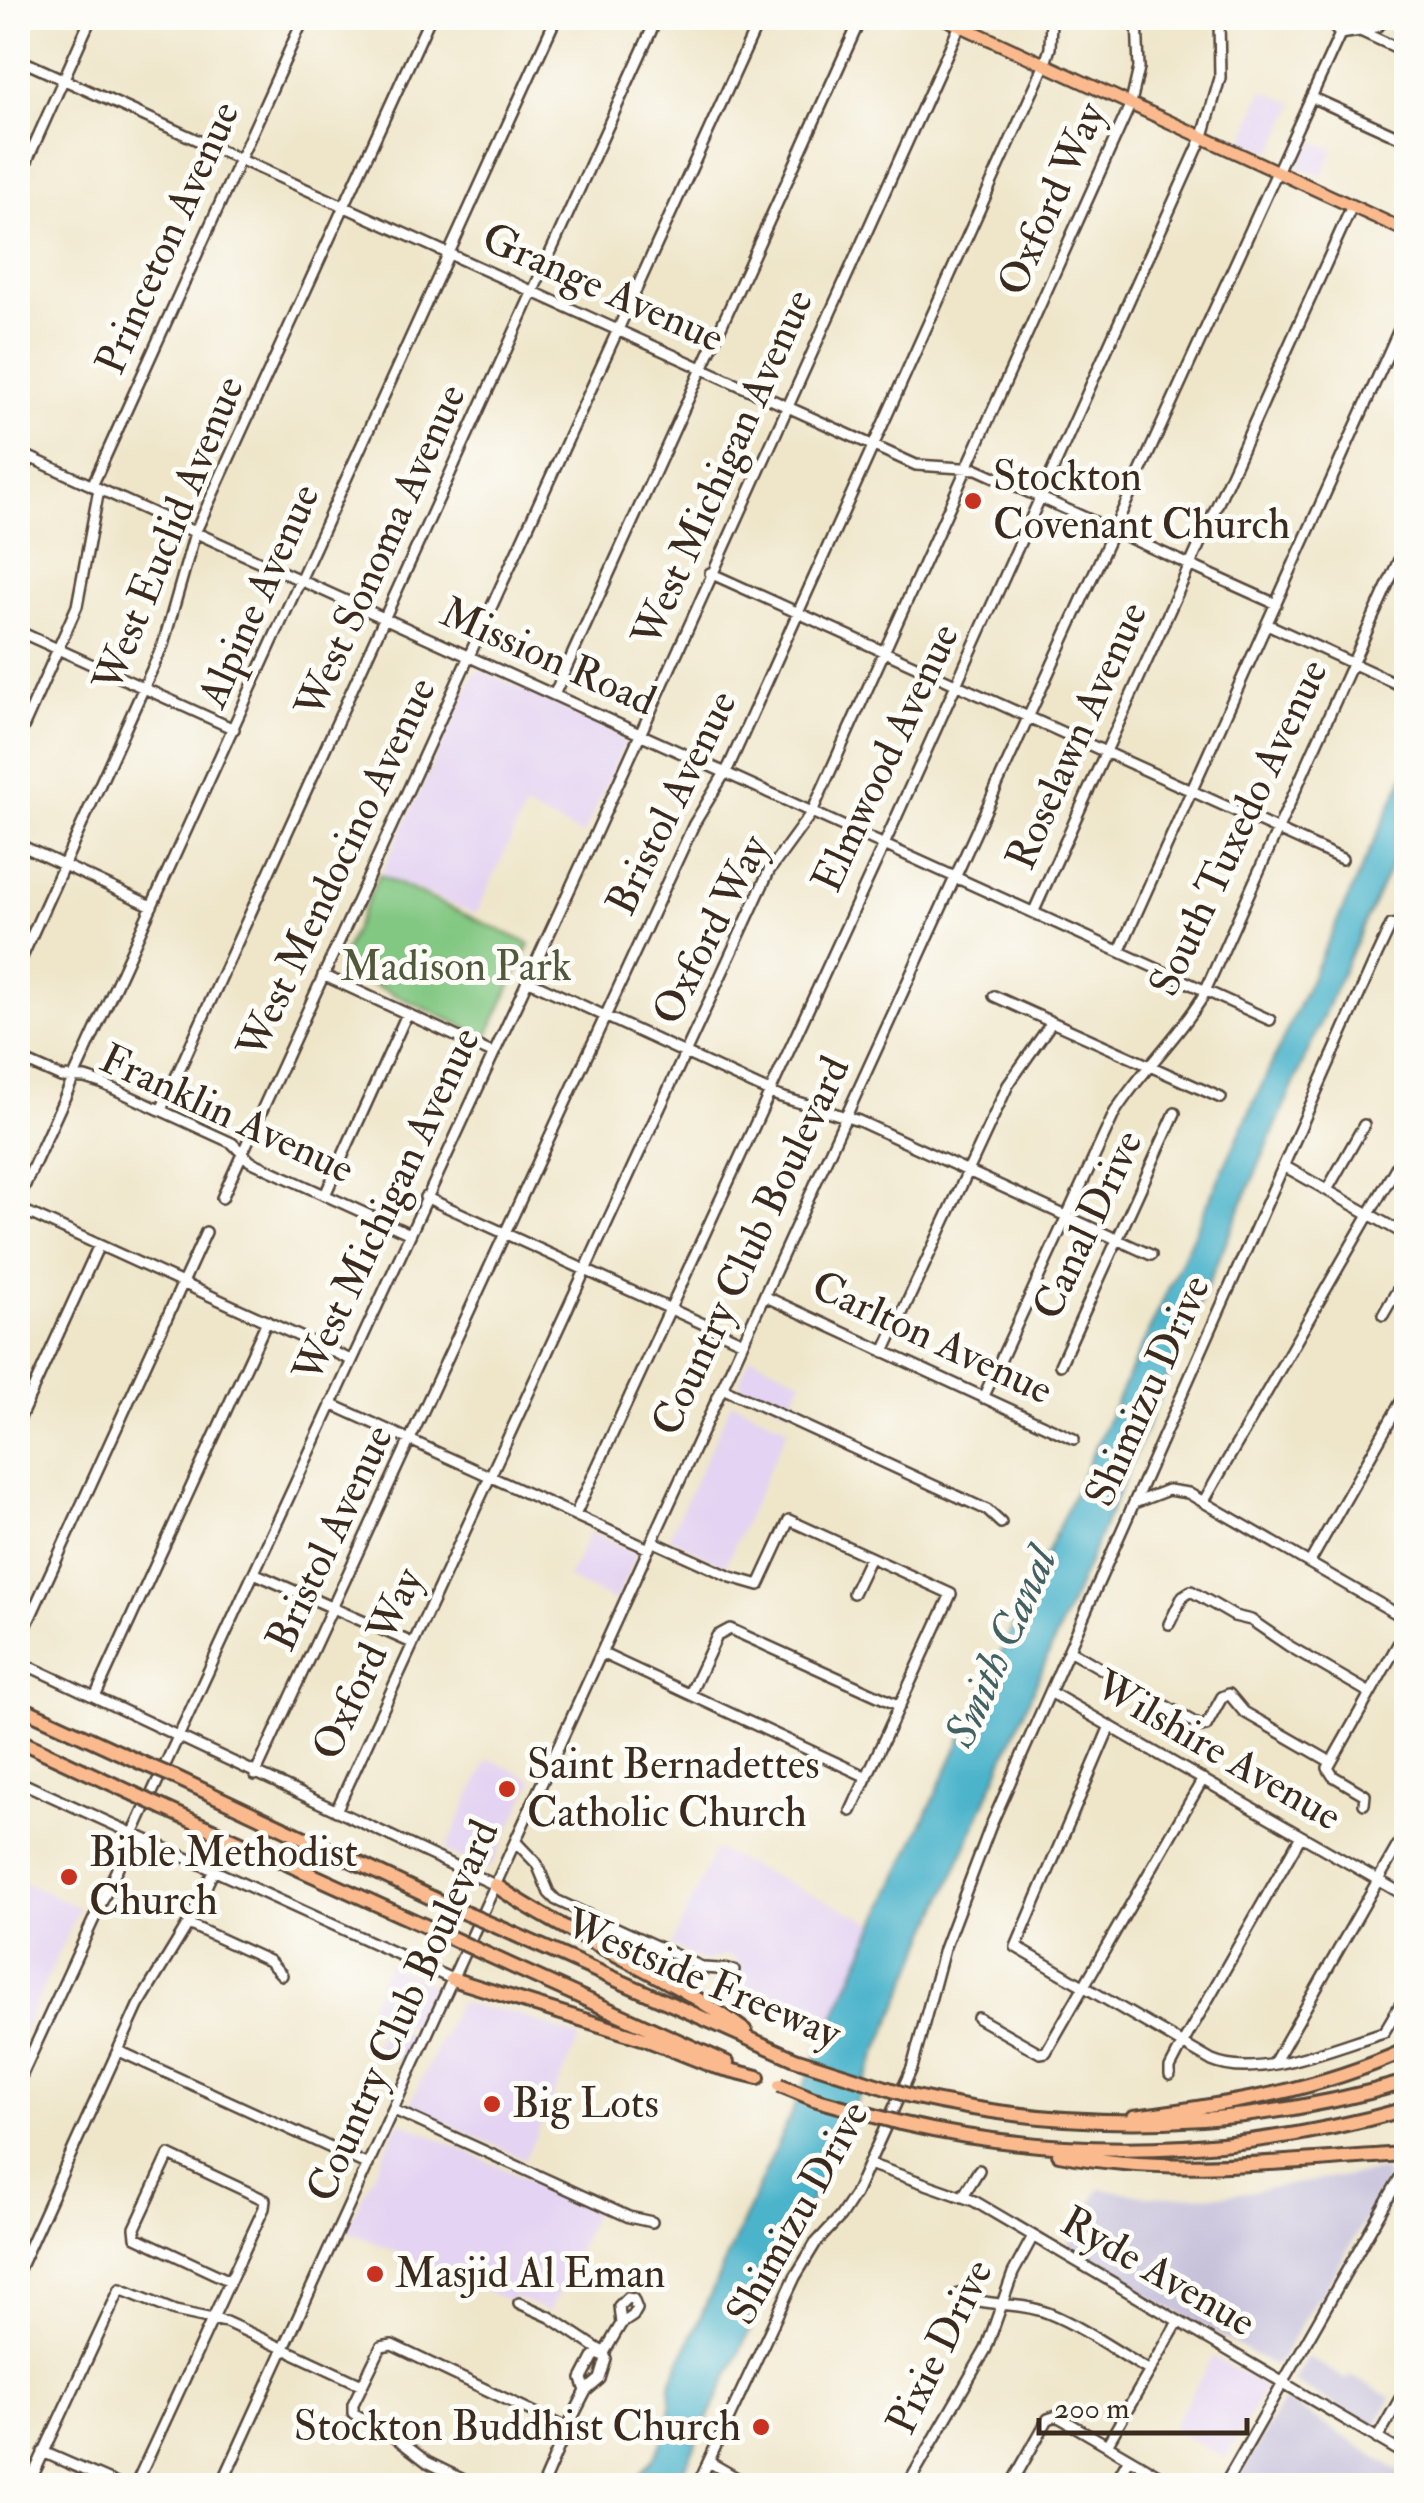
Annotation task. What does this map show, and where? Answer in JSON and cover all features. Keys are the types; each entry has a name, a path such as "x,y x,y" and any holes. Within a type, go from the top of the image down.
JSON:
{"highway":[{"name":"Westside Freeway","path":"18,1706 453,1908 795,2059 911,2096 984,2111 1096,2122 1164,2123 1320,2104 1406,2082"},
{"name":"Westside Freeway","path":"18,1740 758,2077 814,2099 900,2123 1002,2142 1089,2148 1201,2147 1296,2135 1406,2109"},
{"path":"495,1885 720,2012 762,2044"},
{"path":"452,1979 645,2039 713,2066 758,2077"},
{"path":"1096,2122 1277,2096 1342,2077 1406,2050"},
{"path":"1002,2142 1085,2159 1176,2167 1406,2154"}],"main road":[{"path":"944,18 1406,231"}],"street":[{"path":"18,181 91,18"},
{"name":"Princeton Avenue","path":"18,739 78,606 96,487 304,18"},
{"name":"West Euclid Avenue","path":"18,966 163,645 195,533 430,18"},
{"name":"Alpine Avenue","path":"18,1200 556,18"},
{"name":"West Sonoma Avenue","path":"161,1110 657,18"},
{"name":"West Mendocino Avenue","path":"222,1198 760,18"},
{"path":"554,695 861,18"},
{"name":"Bristol Avenue","path":"256,1775 694,824 726,773 798,614 1046,64 1051,18"},
{"name":"Oxford Way","path":"336,1811 768,872 812,812 1131,103 1139,68 1137,18"},
{"name":"Elmwood Avenue","path":"575,1515 1204,136 1220,78 1219,18"},
{"path":"1326,18 1340,34 1376,27 1389,18"},
{"name":"West Michigan Avenue","path":"18,2083 527,980 960,25"},
{"path":"1360,32 1406,52"},
{"name":"Country Club Boulevard","path":"221,2486 1340,34"},
{"name":"Grange Avenue","path":"18,58 916,465 977,468 1276,604"},
{"path":"1311,97 1406,140"},
{"name":"Roselawn Avenue","path":"1034,911 1352,206"},
{"path":"1120,950 1406,314"},
{"name":"Mission Road","path":"18,452 1270,1020"},
{"path":"18,492 30,457"},
{"name":"South Tuxedo Avenue","path":"984,1398 1115,1112 1190,1017 1206,989 1406,544"},
{"path":"710,574 1342,860"},
{"path":"1268,624 1406,688"},
{"path":"18,632 234,729"},
{"path":"18,844 152,906"},
{"name":"Shimizu Drive","path":"697,2486 805,2258 840,2217 869,2164 916,2057 944,1949 968,1882 1068,1650 1376,954 1394,923 1406,922"},
{"path":"324,975 492,1053"},
{"path":"527,980 769,1091 846,1116 1151,1255"},
{"path":"994,996 1222,1098"},
{"path":"325,1195 407,1014"},
{"path":"884,1352 1008,1085 1052,1022"},
{"name":"Franklin Avenue","path":"18,1058 73,1079 94,1080 161,1110 232,1142 250,1161 408,1233"},
{"name":"Canal Drive","path":"1060,1366 1175,1112"},
{"path":"1327,1190 1364,1124"},
{"path":"1204,1502 1406,1150"},
{"path":"1284,1166 1406,1235"},
{"path":"425,1197 743,1342"},
{"path":"18,1208 351,1360"},
{"path":"18,1644 206,1232"},
{"path":"18,1422 99,1245"},
{"path":"1383,1315 1406,1274"},
{"name":"Carlton Avenue","path":"764,1296 1074,1439"},
{"path":"95,1697 267,1322"},
{"path":"722,1388 986,1510 1001,1523"},
{"path":"1310,1562 1406,1393"},
{"path":"332,1404 575,1515 731,1577 759,1585 789,1520 951,1594 851,1811"},
{"path":"1134,1502 1168,1490 1181,1490 1406,1618"},
{"path":"854,1593 870,1557"},
{"path":"254,1573 412,1644"},
{"path":"1169,1624 1183,1596 1191,1591 1234,1616 1252,1620 1370,1693"},
{"path":"690,1694 717,1636 734,1630 900,1706"},
{"path":"1364,1804 1366,1795 1328,1773 1406,1630"},
{"path":"1068,1650 1202,1727 1222,1697 1229,1694 1244,1712 1332,1762"},
{"path":"601,1653 868,1777"},
{"path":"18,1662 495,1885"},
{"name":"Wilshire Avenue","path":"1050,1692 1406,1896"},
{"path":"1110,1726 1016,1942 1019,1950 1230,2067 1274,2063 1384,2032 1406,1995"},
{"path":"978,2018 1046,2052 1202,1779"},
{"path":"18,1781 452,1979"},
{"path":"1274,2063 1406,1831"},
{"path":"1170,2075 1183,2043 1301,1836"},
{"path":"516,1842 537,1864 556,1900 704,1968 734,1970"},
{"path":"18,2271 138,2006 188,1924 214,1870"},
{"path":"188,1924 269,1962 282,1975"},
{"path":"119,2051 368,2165"},
{"path":"394,2110 630,2216 652,2222"},
{"path":"136,2486 264,2208 265,2200 169,2154 136,2228 136,2237 230,2280"},
{"path":"1379,2156 1393,2166 1399,2180"},
{"name":"Ryde Avenue","path":"869,2164 963,2196 1406,2455"},
{"path":"1224,2486 1406,2166"},
{"path":"963,2196 979,2170"},
{"name":"Pixie Drive","path":"907,2486 986,2349 1019,2261 1032,2238"},
{"path":"28,2486 120,2289 174,2311 213,2318 362,2385"},
{"path":"958,2294 990,2305 1047,2312 1150,2371"},
{"path":"520,2303 604,2353 606,2359 595,2370 600,2379 586,2391 542,2486"},
{"path":"528,2320 534,2309"},
{"path":"1108,2445 1178,2322"},
{"path":"604,2353 621,2324"},
{"path":"476,2486 427,2462 392,2435 356,2417 352,2406 378,2350 389,2345 567,2428"},
{"path":"1378,2439 1406,2388"},
{"path":"1010,2486 1048,2419 1054,2416 1177,2486"},
{"path":"43,2452 121,2486"},
{"path":"1113,2486 1129,2458"},
{"path":"709,2462 751,2486"}],"shaded area":[{"path":"1263,90 1295,104 1275,148 1268,151 1244,141"},
{"path":"1305,137 1334,150 1322,176 1295,165"},
{"path":"481,670 622,734 625,743 583,835 525,808 476,914 381,875 475,672"},
{"path":"751,1356 802,1380 788,1410 742,1388 740,1380"},
{"path":"732,1402 788,1428 725,1566 669,1537"},
{"path":"590,1532 637,1553 615,1601 568,1579"},
{"path":"488,1759 534,1780 492,1865 485,1869 445,1851"},
{"path":"715,1850 877,1924 829,2031 735,1987 742,1969 734,1957 723,1955 705,1962 671,1946"},
{"path":"18,1880 79,1908 18,2043"},
{"path":"388,1964 431,1984 434,1993 417,2030 369,2008"},
{"path":"458,2003 513,2013 580,2038 525,2159 409,2106"},
{"path":"384,2022 414,2038 403,2062 374,2049"},
{"path":"400,2121 595,2211 549,2312 515,2296 511,2302 346,2230"},
{"path":"1383,2170 1388,2180 1320,2298 1317,2297 1279,2362 1272,2365 1065,2249 1100,2188 1149,2196 1226,2195"},
{"path":"1213,2357 1266,2387 1225,2458 1172,2428"},
{"path":"1307,2357 1347,2380 1351,2375 1391,2398 1374,2429 1293,2381"},
{"path":"1287,2401 1406,2476 1406,2485 1234,2485 1282,2403"}],"green space":[{"name":"Madison Park","path":"379,875 530,944 487,1037 337,968"}],"water":[{"path":"1406,772 1406,832 1333,993 847,2123 677,2485 633,2486 662,2443 669,2419 670,2385 875,1926"}],"place":[{"name":"Stockton Covenant Church","path":"973,501"},
{"name":"Saint Bernadettes Catholic Church","path":"507,1789"},
{"name":"Bible Methodist Church","path":"69,1877"},
{"name":"Big Lots","path":"492,2104"},
{"name":"Masjid Al Eman","path":"375,2274"},
{"name":"Stockton Buddhist Church","path":"761,2427"}],"water label":[{"name":"Smith Canal","path":"1001,1647"}]}
